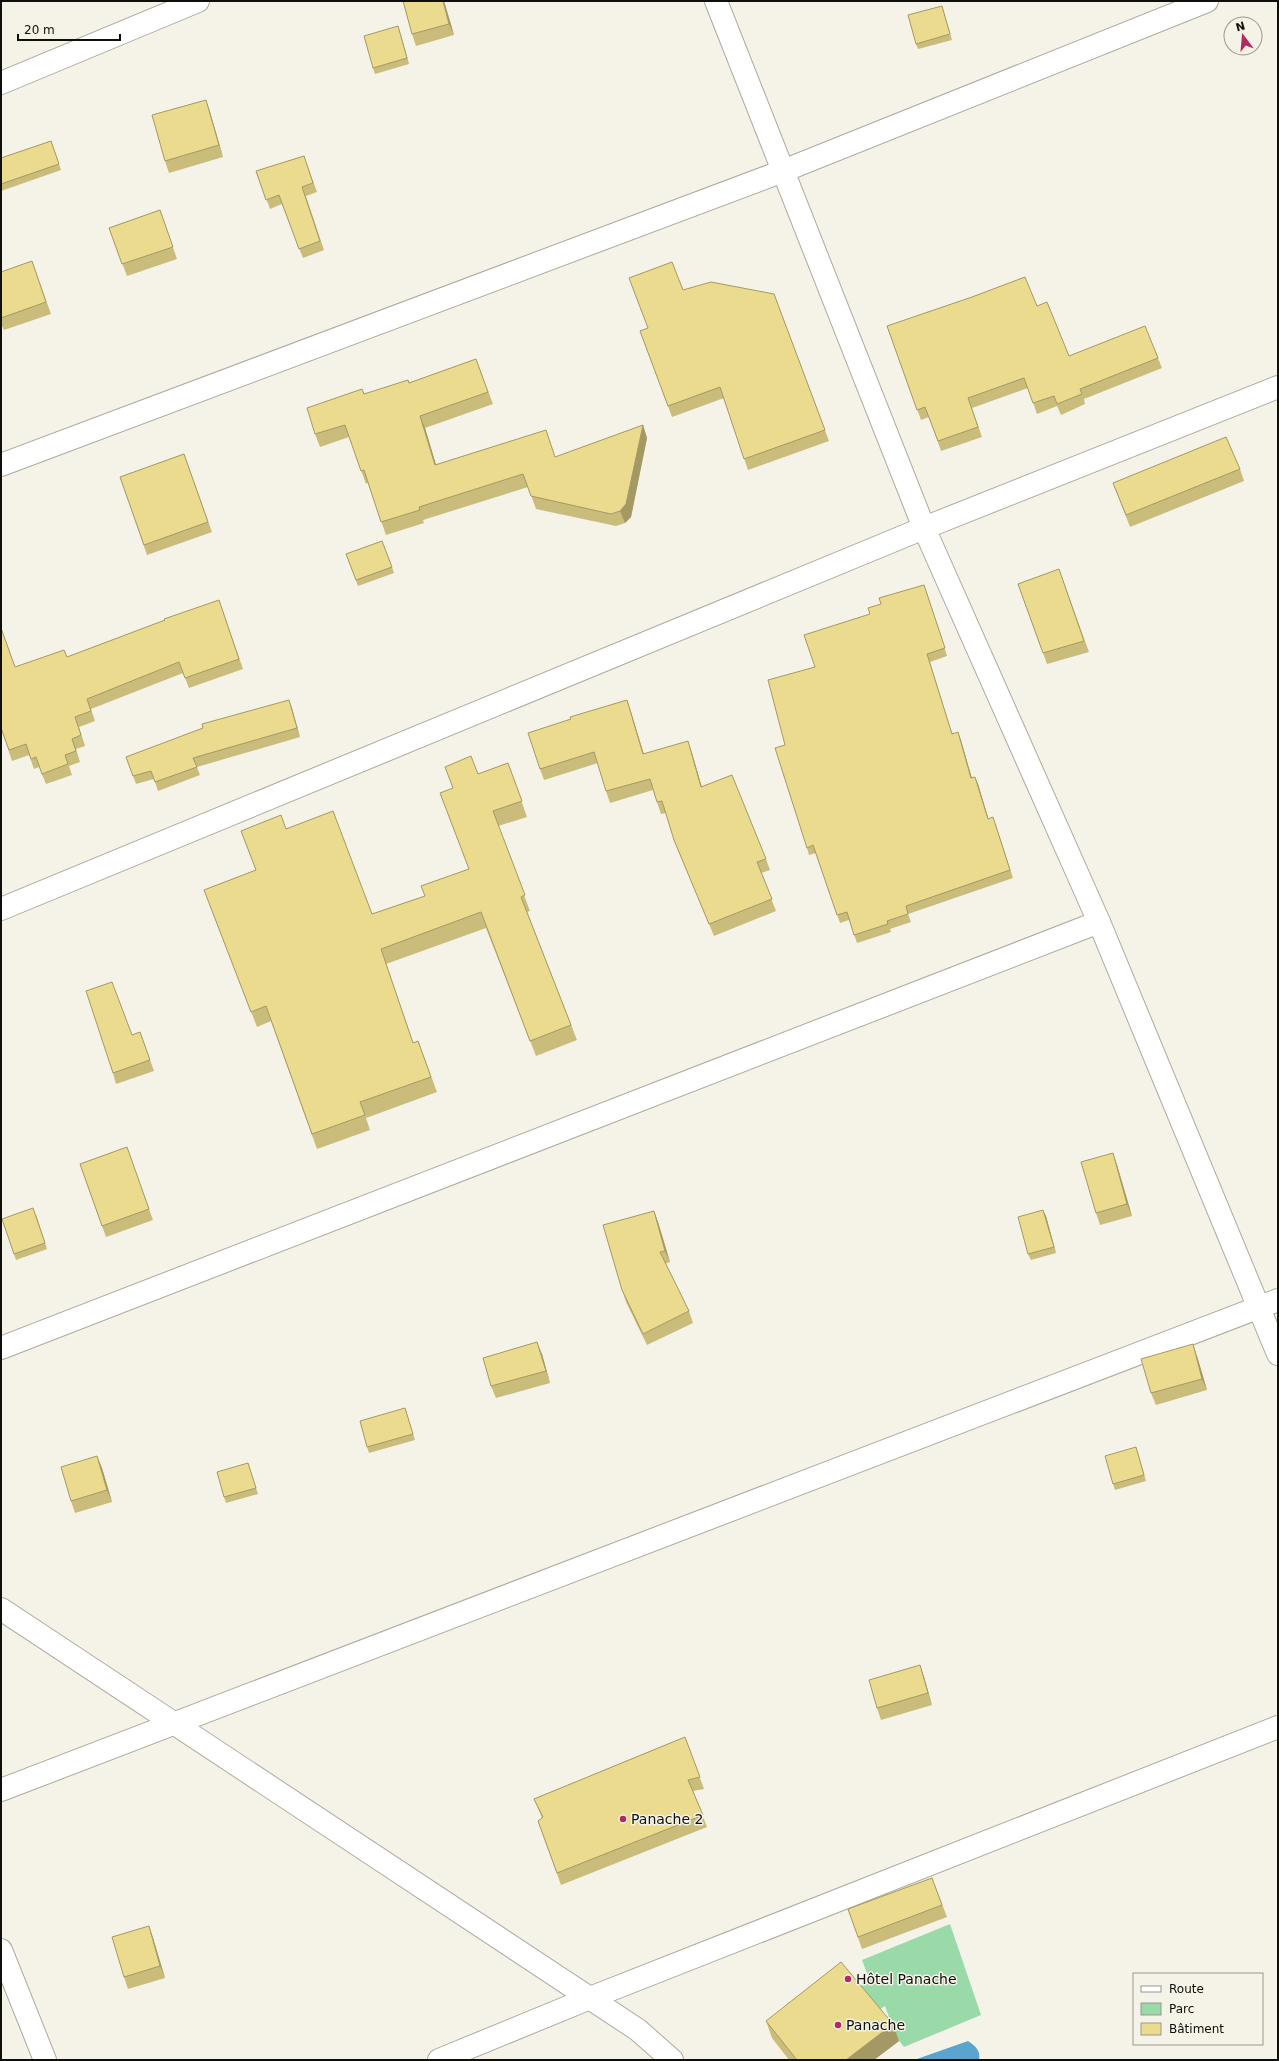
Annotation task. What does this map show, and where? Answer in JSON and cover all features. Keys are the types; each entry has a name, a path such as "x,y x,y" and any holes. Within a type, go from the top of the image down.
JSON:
{"street":[{"path":"1,84 198,1"},
{"path":"716,1 924,528 1268,1304 1278,1354"},
{"path":"1,465 783,171 1207,1"},
{"path":"1,909 924,528 1278,387"},
{"path":"1,1348 1099,922"},
{"path":"1,1790 1268,1304"},
{"path":"1,1608 638,2030 672,2060"},
{"path":"439,2060 590,1998 1278,1727"},
{"path":"1,1950 45,2060"}],"green space":[{"path":"950,1924 981,2015 904,2047 896,2037 885,2006 875,2012 855,1989 870,1981 862,1960"}],"water":[{"path":"968,2041 978,2051 979,2060 914,2060"}],"building":[{"path":"403,1 443,1 449,24 412,34"},
{"path":"942,6 950,34 916,44 908,15"},
{"path":"398,26 407,58 373,68 364,36"},
{"path":"206,100 219,145 165,161 152,115"},
{"path":"51,141 59,164 1,184 1,158"},
{"path":"304,156 313,183 302,187 320,241 299,249 279,195 266,200 256,171"},
{"path":"160,210 173,247 122,264 109,228"},
{"path":"32,261 46,302 1,318 1,272"},
{"path":"672,262 683,290 711,282 774,294 825,430 744,459 720,387 668,406 640,331 648,328 629,278"},
{"path":"1025,277 1037,306 1047,302 1069,356 1145,326 1158,358 1080,389 1082,394 1057,404 1054,396 1033,403 1024,378 968,398 978,427 938,441 925,407 917,410 887,326"},
{"path":"476,359 488,392 420,416 435,465 546,430 555,457 643,425 626,504 620,511 611,514 531,496 523,474 419,507 420,510 381,522 364,470 361,471 345,425 315,434 307,408 362,389 364,394 408,380 409,383"},
{"path":"1226,437 1240,469 1126,515 1113,483"},
{"path":"184,454 208,522 144,545 120,477"},
{"path":"382,541 392,567 356,580 346,554"},
{"path":"1059,569 1084,641 1043,653 1018,584"},
{"path":"924,585 945,648 927,654 952,734 958,732 971,778 975,777 988,819 993,817 1010,870 906,906 908,914 887,921 888,924 854,935 847,912 837,915 813,845 807,848 775,748 785,745 768,680 815,667 804,635 870,614 868,608 881,604 879,598"},
{"path":"219,600 239,659 185,678 179,662 87,699 91,711 75,717 81,735 72,739 76,751 65,755 68,764 42,774 36,757 31,759 26,744 9,750 1,728 1,628 15,667 64,650 67,657 165,620 164,619"},
{"path":"289,700 297,728 193,758 197,767 155,782 151,771 133,776 126,757 203,728 202,724"},
{"path":"627,700 643,754 688,741 701,787 732,775 766,859 757,862 772,899 709,924 674,840 662,801 657,802 650,779 606,791 594,752 540,769 528,733 571,719 570,717"},
{"path":"471,756 478,774 508,763 522,801 493,811 525,895 521,897 571,1025 530,1041 481,912 381,949 413,1043 418,1041 431,1077 360,1102 365,1115 312,1134 266,1006 251,1012 204,890 256,870 241,831 281,815 286,829 333,811 372,914 425,896 421,886 469,869 440,793 453,788 445,767"},
{"path":"112,982 132,1035 140,1032 150,1060 113,1073 86,991"},
{"path":"127,1147 149,1209 102,1226 80,1164"},
{"path":"1113,1153 1127,1204 1096,1213 1081,1162"},
{"path":"33,1208 45,1243 14,1254 2,1219"},
{"path":"1043,1210 1054,1247 1028,1254 1018,1217"},
{"path":"654,1211 665,1251 660,1252 689,1311 643,1334 622,1290 603,1225"},
{"path":"537,1342 546,1371 491,1386 483,1358"},
{"path":"1193,1344 1202,1379 1151,1393 1141,1359"},
{"path":"405,1408 413,1434 367,1447 360,1421"},
{"path":"1136,1447 1144,1475 1113,1484 1105,1456"},
{"path":"97,1456 107,1490 71,1501 61,1467"},
{"path":"248,1463 256,1488 224,1497 217,1472"},
{"path":"920,1665 928,1693 877,1708 869,1680"},
{"name":"Panache 2","path":"685,1737 700,1777 688,1780 703,1815 557,1873 538,1821 543,1817 534,1799"},
{"path":"932,1878 942,1905 858,1937 848,1909"},
{"path":"149,1926 160,1966 124,1977 112,1937"},
{"name":"Panache","path":"841,1962 893,2024 846,2060 797,2060 766,2021"}],"place":[{"name":"Panache 2","path":"623,1819"},
{"name":"Hôtel Panache","path":"848,1979"},
{"name":"Panache","path":"838,2025"}]}
